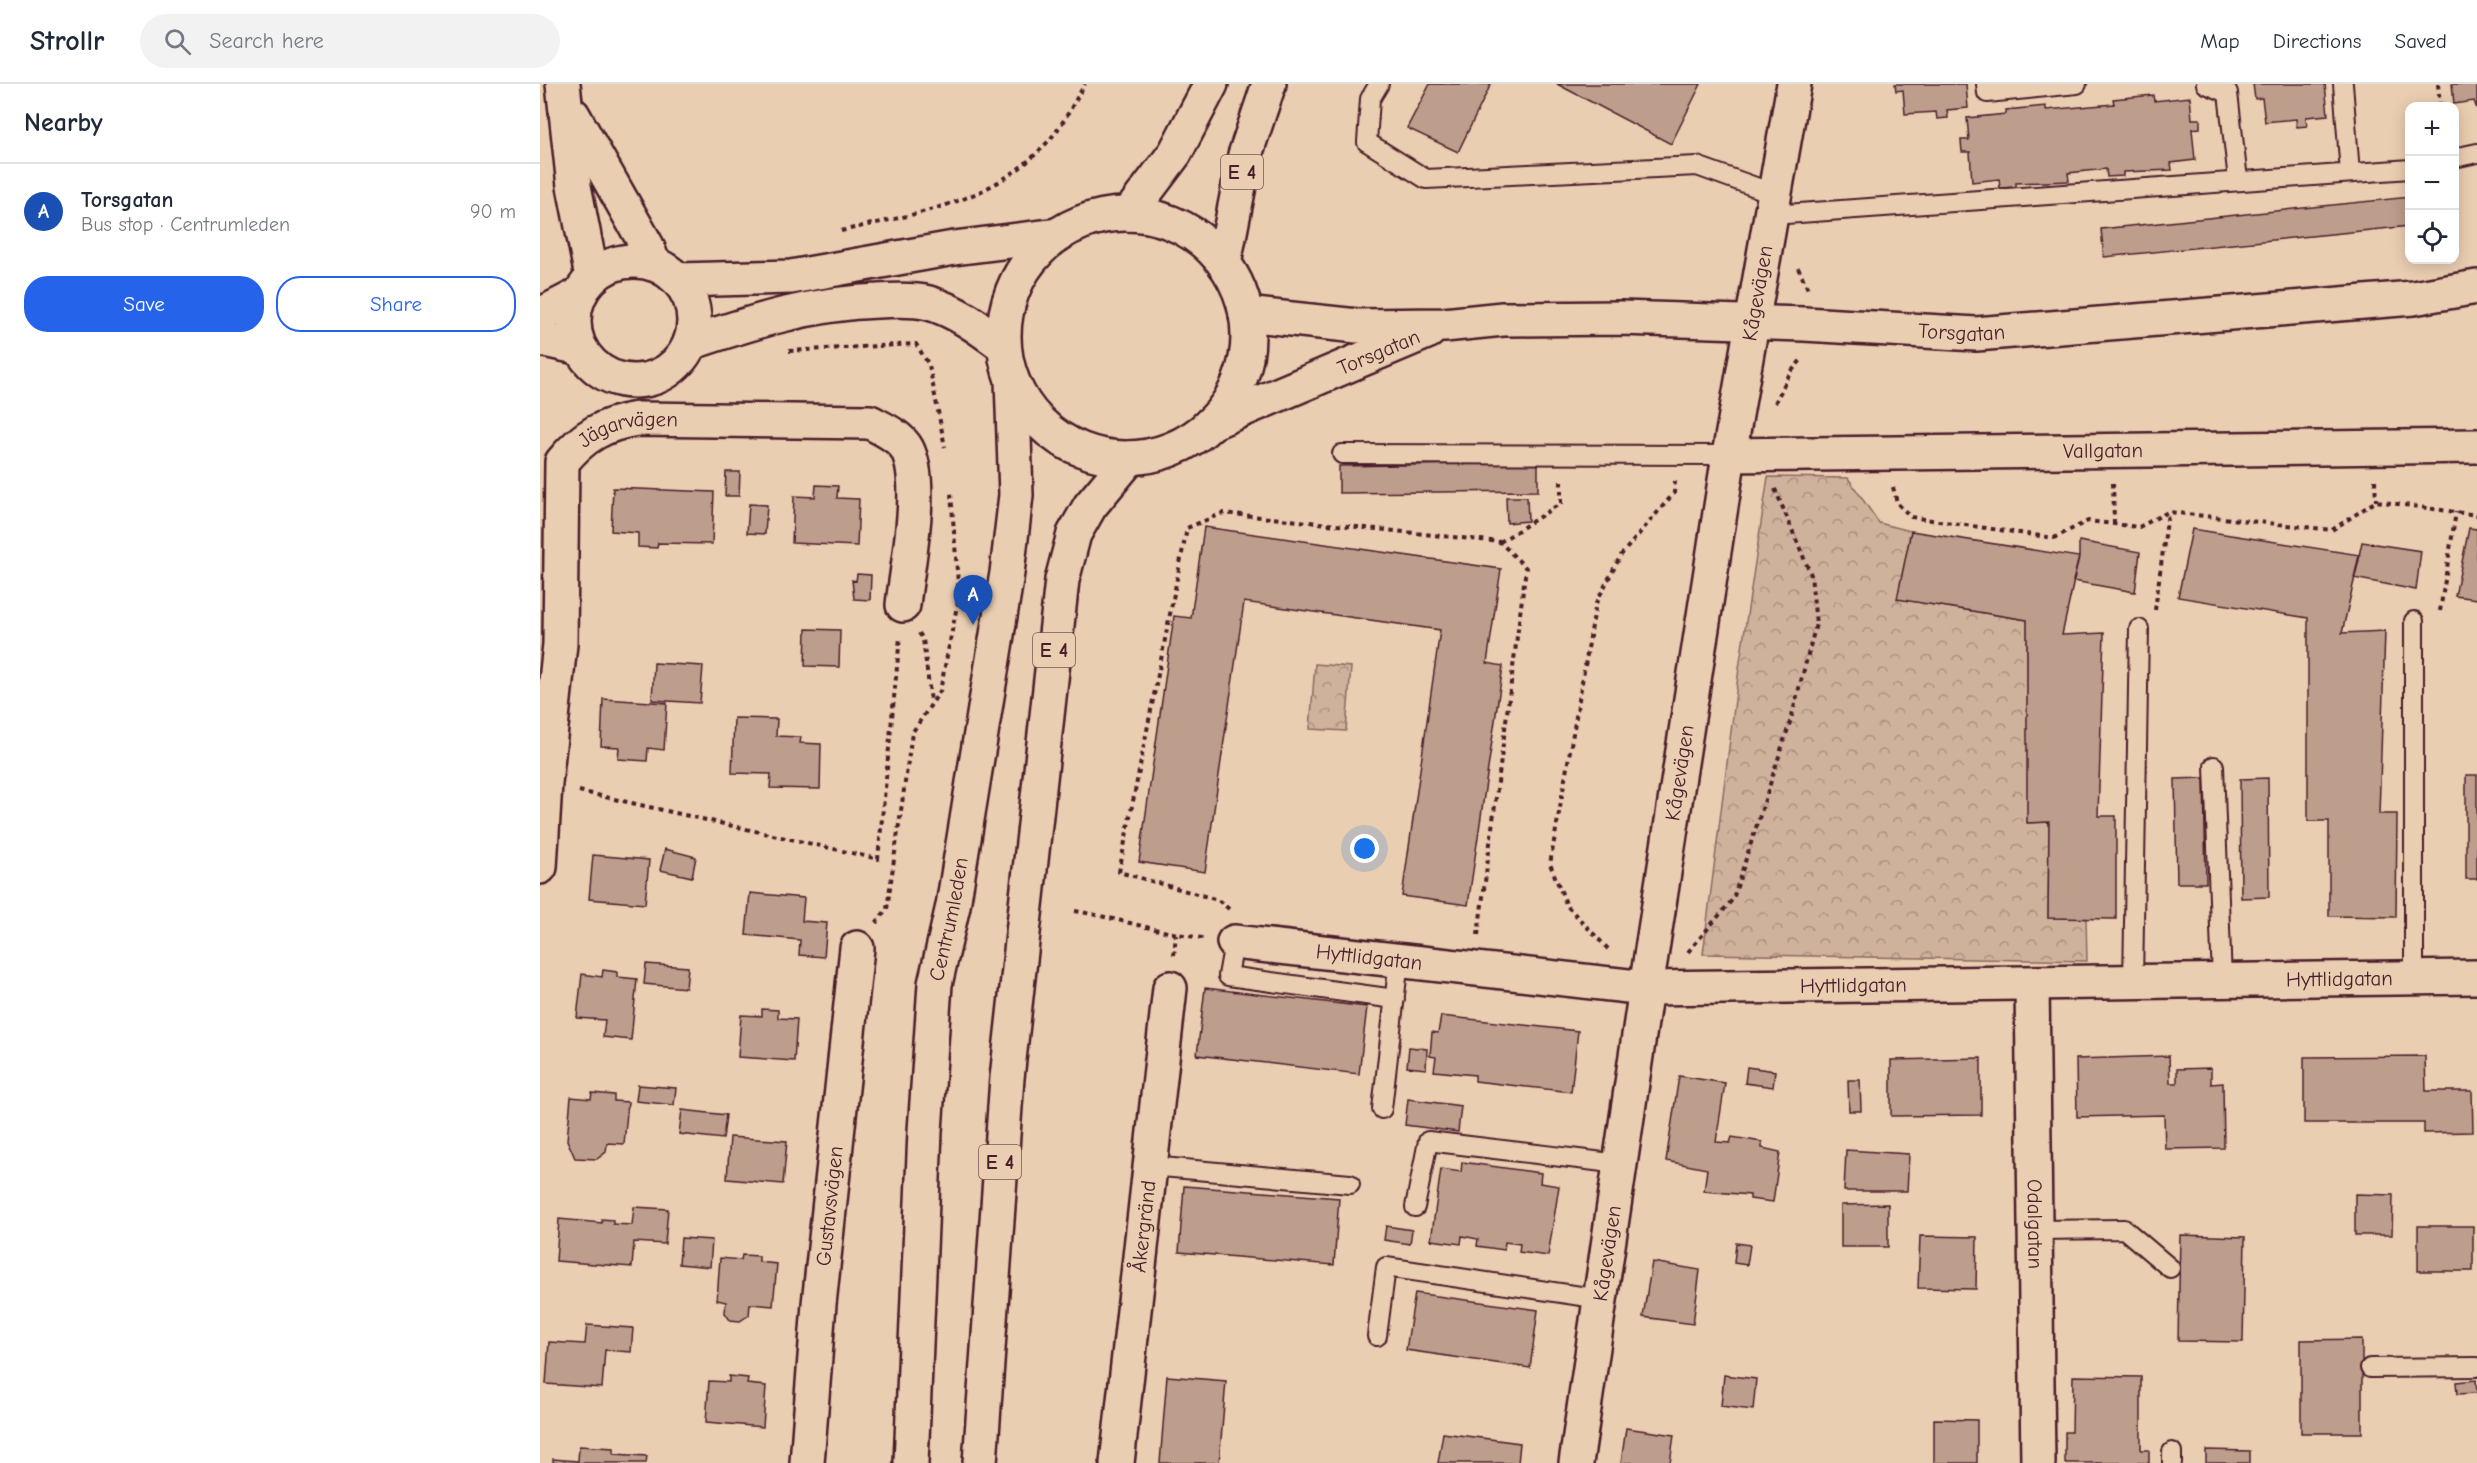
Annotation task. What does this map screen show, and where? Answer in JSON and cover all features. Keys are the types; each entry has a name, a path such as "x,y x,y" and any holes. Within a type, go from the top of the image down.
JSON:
{"main road":[{"path":"1129,214 1175,153 1210,84"},
{"name":"E 4","path":"1224,263 1245,155 1269,84"},
{"name":"Kågevägen","path":"1576,1463 1646,988 1744,455 1752,323 1794,84"},
{"path":"555,92 647,246 653,263"},
{"path":"540,315 585,286 605,267 636,260 653,263 680,280 689,295 694,312 690,343 673,366 650,379 637,381 610,376 598,369 580,348 573,322 585,286 574,186 555,92"},
{"path":"1129,214 1151,216 1192,233 1224,263 1238,287 1246,314 1247,353 1243,372 1225,408 1211,423 1187,441 1160,453 1130,458 1093,453 1059,438 1031,412 1012,380 1004,346 1004,325 1016,283 1041,248 1058,235 1092,218 1129,214"},
{"path":"680,280 791,277 954,248 1058,235"},
{"name":"Torsgatan","path":"1246,314 1357,326 1444,324 1503,319 1621,318 1976,334 2413,298 2477,287"},
{"path":"690,343 753,320 843,302 896,300 928,303 967,320 1004,346"},
{"name":"Torsgatan","path":"1211,423 1444,324"},
{"path":"540,339 580,348"},
{"name":"Centrumleden","path":"911,1463 925,1131 935,984 953,906 1007,573 1016,495 1012,380"},
{"name":"Jägarvägen","path":"540,867 542,782 560,644 562,462 573,449 611,423 637,419 870,422 891,433 906,447 913,466 915,496 903,605"},
{"name":"Vallgatan","path":"1744,455 2477,446"},
{"name":"E 4","path":"980,1463 1007,1078 1062,580 1074,534 1090,506 1130,458"},
{"name":"Hyttlidgatan","path":"1241,943 1646,988 2477,977"},
{"name":"Gustavsvägen","path":"807,1463 819,1304 857,948"},
{"name":"Odalgatan","path":"2032,984 2038,1463"},
{"name":"Åkergränd","path":"1117,1463 1170,988"}],"lane":[{"path":"1379,84 1370,99 1367,142 1426,179 1697,166 1774,204 2405,169"},
{"path":"1986,84 1987,93 2078,84"},
{"path":"2206,84 2228,93 2238,180"},
{"path":"2343,84 2350,173"},
{"path":"2459,157 2477,153"},
{"path":"1342,454 1744,455"},
{"path":"2414,621 2414,978"},
{"path":"2133,982 2139,629"},
{"path":"2214,766 2222,981"},
{"path":"1241,943 1228,976 1395,999"},
{"path":"1382,1109 1399,960"},
{"path":"1415,1207 1428,1141 1620,1164"},
{"path":"1151,1166 1350,1184"},
{"path":"2035,1230 2124,1229 2170,1268"},
{"path":"1377,1336 1386,1267 1600,1299"},
{"path":"2370,1368 2477,1367"}],"path":[{"path":"837,232 942,207 1005,181 1051,138 1085,84"},
{"path":"2438,84 2440,102"},
{"path":"1891,453 1891,479 1897,502 1911,517 2054,538 2088,521 2139,527 2168,512 2332,530 2376,501 2477,515"},
{"path":"1075,911 1119,919 1176,935 1241,943 1252,929 1218,900 1119,872 1187,528 1223,513 1500,542 1561,503 1561,455"},
{"path":"1646,988 1567,906 1550,864 1596,603 1621,555 1674,493 1676,455"},
{"path":"1687,952 1733,898 1791,719 1816,624 1811,574 1790,520 1744,455"},
{"path":"2139,629 2154,616 2168,512"},
{"path":"2414,621 2440,611 2456,512"},
{"path":"1473,969 1526,568 1500,542"},
{"path":"903,605 922,639 931,703"},
{"path":"542,782 878,859 903,605"}],"green space":[{"path":"1768,477 1848,478 1879,523 1911,531 1898,599 2027,620 2028,823 2049,822 2048,918 2086,918 2087,961 1703,954 1739,668"},
{"path":"1315,664 1351,667 1346,731 1310,729"}],"building":[{"path":"1430,84 1491,84 1458,152 1407,128"},
{"path":"1557,84 1701,84 1671,144"},
{"path":"1895,84 1966,84 1968,108 1947,110 1948,118 1937,119 1936,112 1905,114 1903,90 1896,91"},
{"path":"2253,84 2325,84 2328,115 2306,117 2307,126 2297,127 2296,119 2265,122 2262,98 2255,99"},
{"path":"2452,84 2477,84 2477,109 2474,101 2454,102"},
{"path":"2153,95 2154,101 2190,97 2192,119 2200,119 2200,128 2192,129 2195,160 2171,163 2172,170 2123,172 2123,176 2107,177 2106,169 2068,173 2069,181 2016,183 2016,187 2000,188 1999,179 1972,182 1970,152 1962,152 1961,140 1969,140 1967,118 2006,114 2006,110 2046,106 2046,110 2114,104 2113,99"},
{"path":"2405,198 2405,227 2104,257 2101,229"},
{"path":"1538,463 1538,491 1339,493 1339,466"},
{"path":"726,472 740,472 739,496 725,496"},
{"path":"816,485 838,486 837,498 859,499 857,546 792,543 794,496 815,497"},
{"path":"613,488 714,492 712,544 658,543 657,548 638,547 638,533 611,531"},
{"path":"1506,497 1527,497 1528,521 1507,523"},
{"path":"749,504 767,505 765,534 747,533"},
{"path":"1204,527 1501,569 1487,663 1503,666 1468,905 1402,896 1440,630 1244,602 1205,872 1139,862 1174,616 1191,618"},
{"path":"2469,528 2477,529 2477,599 2455,596"},
{"path":"2192,529 2360,555 2342,633 2385,631 2379,814 2397,814 2396,917 2329,916 2329,821 2308,821 2308,618 2178,597"},
{"path":"1911,531 2079,557 2062,635 2104,633 2098,816 2116,816 2116,919 2048,918 2049,822 2027,823 2027,620 1897,599"},
{"path":"2079,541 2140,552 2135,592 2073,581 2079,557"},
{"path":"2362,542 2421,551 2416,590 2354,578"},
{"path":"857,574 871,575 870,600 854,599 852,580 856,581"},
{"path":"806,629 840,630 839,667 805,666"},
{"path":"654,663 703,666 700,703 652,700"},
{"path":"603,699 667,703 664,750 648,748 647,761 618,759 619,747 601,746"},
{"path":"734,718 777,719 776,736 801,737 800,743 821,744 820,789 770,788 771,774 732,773"},
{"path":"2466,775 2477,775 2477,879 2466,879"},
{"path":"2204,778 2206,883 2177,883 2175,779"},
{"path":"2268,778 2269,897 2241,898 2240,779"},
{"path":"665,849 696,857 692,877 660,870"},
{"path":"593,855 649,860 645,904 589,899"},
{"path":"750,893 804,898 802,921 827,923 824,957 799,955 800,940 746,935"},
{"path":"646,964 688,967 686,988 644,984"},
{"path":"603,970 617,972 617,977 637,979 631,1040 603,1037 605,1020 577,1018 582,974 602,977"},
{"path":"1205,988 1367,1007 1359,1074 1197,1055"},
{"path":"762,1009 778,1010 778,1018 797,1019 794,1061 738,1057 741,1015 762,1016"},
{"path":"1441,1016 1578,1031 1571,1092 1475,1081 1475,1075 1434,1071 1436,1057 1430,1056 1432,1032 1438,1033"},
{"path":"1409,1047 1427,1049 1426,1069 1407,1067"},
{"path":"2169,1056 2170,1083 2177,1083 2177,1069 2211,1068 2211,1084 2223,1083 2224,1148 2165,1149 2164,1115 2077,1117 2076,1059"},
{"path":"2425,1056 2426,1091 2472,1091 2473,1132 2424,1133 2424,1123 2304,1123 2304,1057"},
{"path":"1981,1058 1981,1115 1891,1116 1891,1060"},
{"path":"1747,1067 1775,1071 1773,1087 1745,1083"},
{"path":"1679,1076 1725,1083 1716,1142 1730,1143 1732,1137 1762,1142 1762,1148 1780,1152 1773,1202 1750,1199 1750,1195 1704,1191 1707,1169 1666,1161"},
{"path":"1848,1080 1860,1080 1861,1111 1849,1111"},
{"path":"638,1085 676,1088 674,1105 636,1101"},
{"path":"592,1093 614,1095 614,1101 628,1102 624,1144 607,1143 606,1152 597,1159 575,1158 567,1140 571,1097 591,1099"},
{"path":"1408,1099 1461,1106 1458,1132 1405,1125"},
{"path":"682,1110 726,1115 723,1139 679,1134"},
{"path":"730,1137 787,1141 783,1184 727,1179"},
{"path":"1846,1150 1909,1154 1907,1191 1844,1191"},
{"path":"1462,1162 1541,1173 1540,1183 1559,1186 1548,1256 1519,1252 1520,1244 1505,1242 1504,1250 1477,1246 1478,1239 1462,1236 1461,1244 1431,1240 1441,1169 1461,1172"},
{"path":"1184,1186 1339,1198 1334,1265 1179,1252"},
{"path":"2355,1194 2393,1195 2392,1235 2355,1235"},
{"path":"1888,1204 1888,1247 1841,1247 1841,1205"},
{"path":"634,1207 668,1209 665,1244 634,1242 632,1267 556,1261 559,1219 602,1223 602,1219 613,1220 613,1224 632,1225"},
{"path":"1386,1226 1412,1230 1410,1244 1384,1240"},
{"path":"2418,1226 2473,1226 2473,1271 2418,1271"},
{"path":"2180,1235 2245,1237 2243,1342 2178,1341"},
{"path":"1920,1236 1977,1237 1976,1289 1918,1288"},
{"path":"681,1238 712,1240 710,1267 679,1264"},
{"path":"1736,1243 1750,1245 1747,1265 1734,1263"},
{"path":"742,1255 759,1256 759,1262 777,1264 773,1306 750,1304 749,1315 740,1321 730,1320 725,1313 726,1302 717,1300 720,1258 741,1260"},
{"path":"1652,1262 1700,1270 1693,1324 1643,1317"},
{"path":"1415,1293 1538,1310 1530,1368 1406,1350"},
{"path":"587,1325 633,1328 631,1352 605,1350 602,1388 546,1384 549,1342 585,1344"},
{"path":"2362,1339 2362,1433 2301,1433 2301,1340"},
{"path":"1724,1375 1756,1379 1753,1410 1721,1406"},
{"path":"729,1376 748,1378 747,1384 766,1386 763,1427 706,1422 709,1381 729,1382"},
{"path":"1167,1376 1226,1381 1219,1463 1160,1463"},
{"path":"2073,1376 2141,1377 2141,1450 2149,1450 2149,1463 2065,1463 2065,1432 2072,1432"},
{"path":"2476,1380 2477,1393 2457,1394 2456,1382"},
{"path":"1934,1419 1977,1420 1977,1463 1934,1463"},
{"path":"1626,1428 1674,1435 1670,1463 1621,1463"},
{"path":"1443,1433 1520,1443 1518,1463 1438,1463"},
{"path":"579,1446 614,1448 614,1454 647,1456 646,1463 553,1463 553,1459 578,1461"},
{"path":"2206,1450 2250,1451 2250,1463 2206,1463"}],"place":[{"name":"Torsgatan","path":"973,625"}]}
